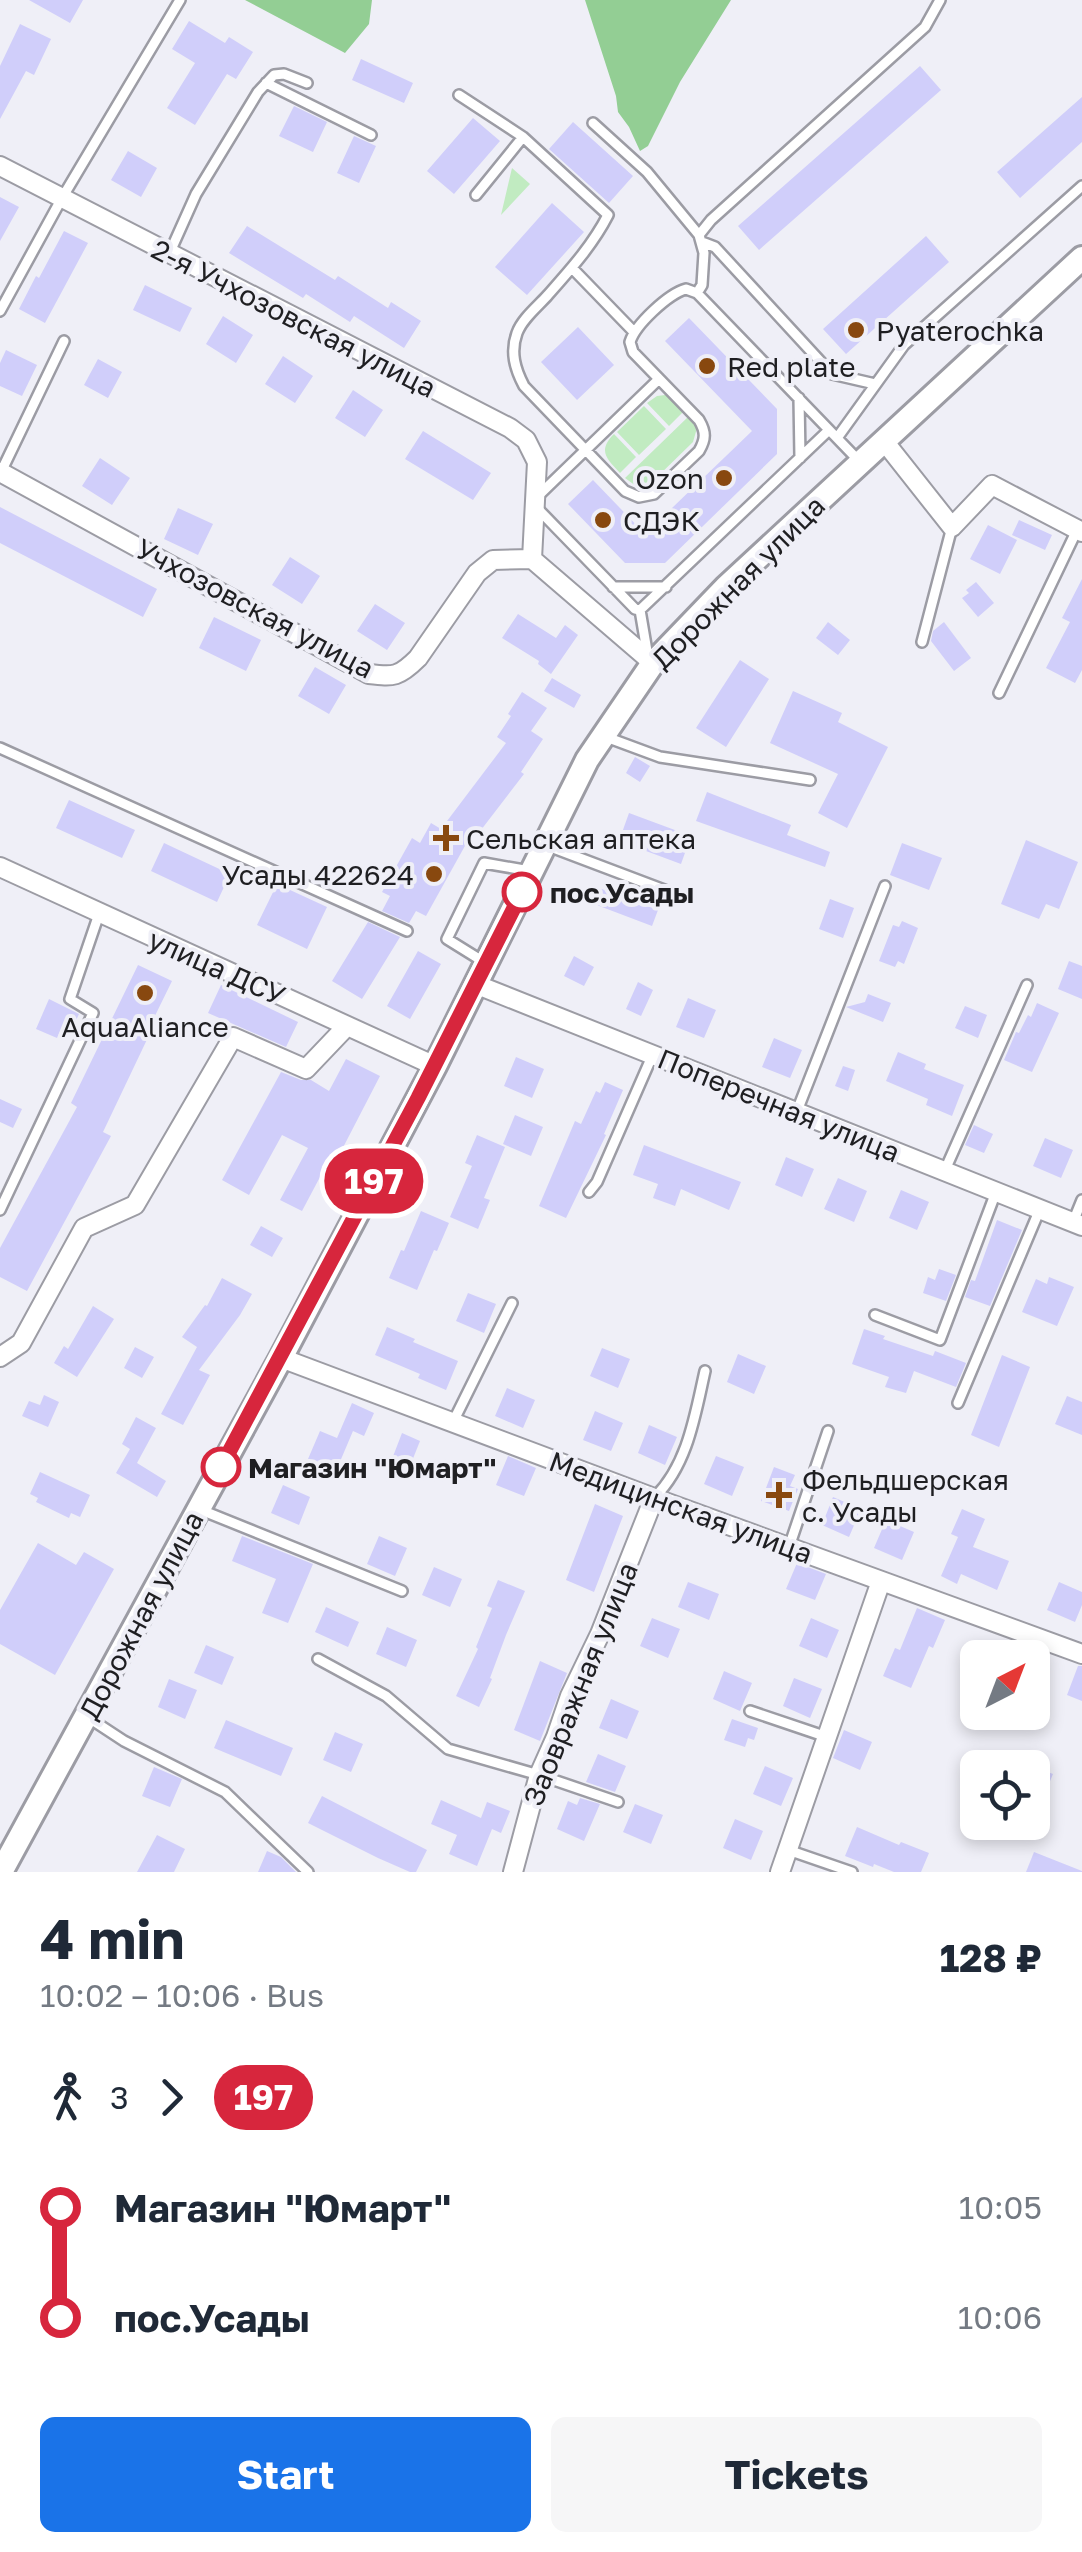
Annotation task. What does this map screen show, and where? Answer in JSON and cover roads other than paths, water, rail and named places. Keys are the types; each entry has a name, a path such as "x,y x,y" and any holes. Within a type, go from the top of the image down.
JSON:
{"street":[{"name":"2-я Учхозовская улица","path":"0,166 510,428 526,440 537,462 532,559"},
{"name":"Дорожная улица","path":"2,1864 281,1358 435,1066 587,760 651,661 1082,258"},
{"path":"884,441 952,527 992,484 1079,531"},
{"name":"Учхозовская улица","path":"0,472 369,674 392,677 406,670 477,573 492,560 532,559"},
{"path":"532,559 651,661"},
{"name":"улица ДСУ","path":"0,867 435,1066"},
{"name":"Поперечная улица","path":"481,974 652,1054 1078,1224"},
{"path":"0,1358 22,1344 84,1228 135,1205 233,1037 306,1069 347,1026"},
{"name":"Медицинская улица","path":"281,1358 1082,1654"},
{"name":"Заовражная улица","path":"513,1872 539,1776 654,1498"},
{"path":"780,1872 882,1580"}],"lane":[{"path":"0,311 180,0"},
{"path":"697,293 702,285 701,238 711,220 925,27 940,0"},
{"path":"168,254 196,194 258,92 274,75 284,74 306,83"},
{"path":"266,83 371,135"},
{"path":"459,94 523,137 608,216 594,241 518,328 514,358 524,386 626,491 639,497 654,494 704,443 704,428 699,420 633,352 630,342 634,332 676,292 686,289 697,293 860,462"},
{"path":"594,124 648,172 701,238 715,246 832,374 875,384"},
{"path":"476,195 523,137"},
{"path":"838,438 904,344 1082,186"},
{"path":"572,268 634,332"},
{"path":"0,472 64,341"},
{"path":"640,610 634,609 536,502 659,379"},
{"path":"799,398 800,458"},
{"path":"640,610 829,430"},
{"path":"922,642 952,527"},
{"path":"999,693 1079,531"},
{"path":"613,587 666,587"},
{"path":"640,610 651,661"},
{"path":"603,736 660,756 810,780"},
{"path":"0,748 407,931"},
{"path":"545,846 667,892"},
{"path":"481,974 447,938 484,863 533,871"},
{"path":"797,1111 885,886"},
{"path":"0,1210 94,1012 70,999 99,914"},
{"path":"944,1170 1027,985"},
{"path":"589,1192 597,1182 652,1054"},
{"path":"875,1315 940,1340 996,1191"},
{"path":"1078,1224 1082,1200"},
{"path":"958,1403 1040,1209"},
{"path":"453,1423 512,1303"},
{"path":"654,1498 668,1484 689,1439 705,1372"},
{"path":"789,1547 828,1431"},
{"path":"198,1509 402,1592"},
{"path":"318,1659 386,1696 448,1748 618,1802"},
{"path":"750,1711 827,1738"},
{"path":"86,1716 124,1741 225,1792 308,1872"},
{"path":"788,1850 852,1872"}],"place":[{"name":"Pyaterochka","path":"856,330"},
{"name":"Red plate","path":"707,366"},
{"name":"Ozon","path":"724,478"},
{"name":"СДЭК","path":"603,520"},
{"name":"Сельская аптека","path":"446,838"},
{"name":"Усады 422624","path":"434,874"},
{"name":"пос.Усады","path":"522,892"},
{"name":"AquaAliance","path":"145,993"},
{"name":"Магазин \"Юмарт\"","path":"221,1467"},
{"name":"Фельдшерская с. Усады","path":"779,1495"}]}
